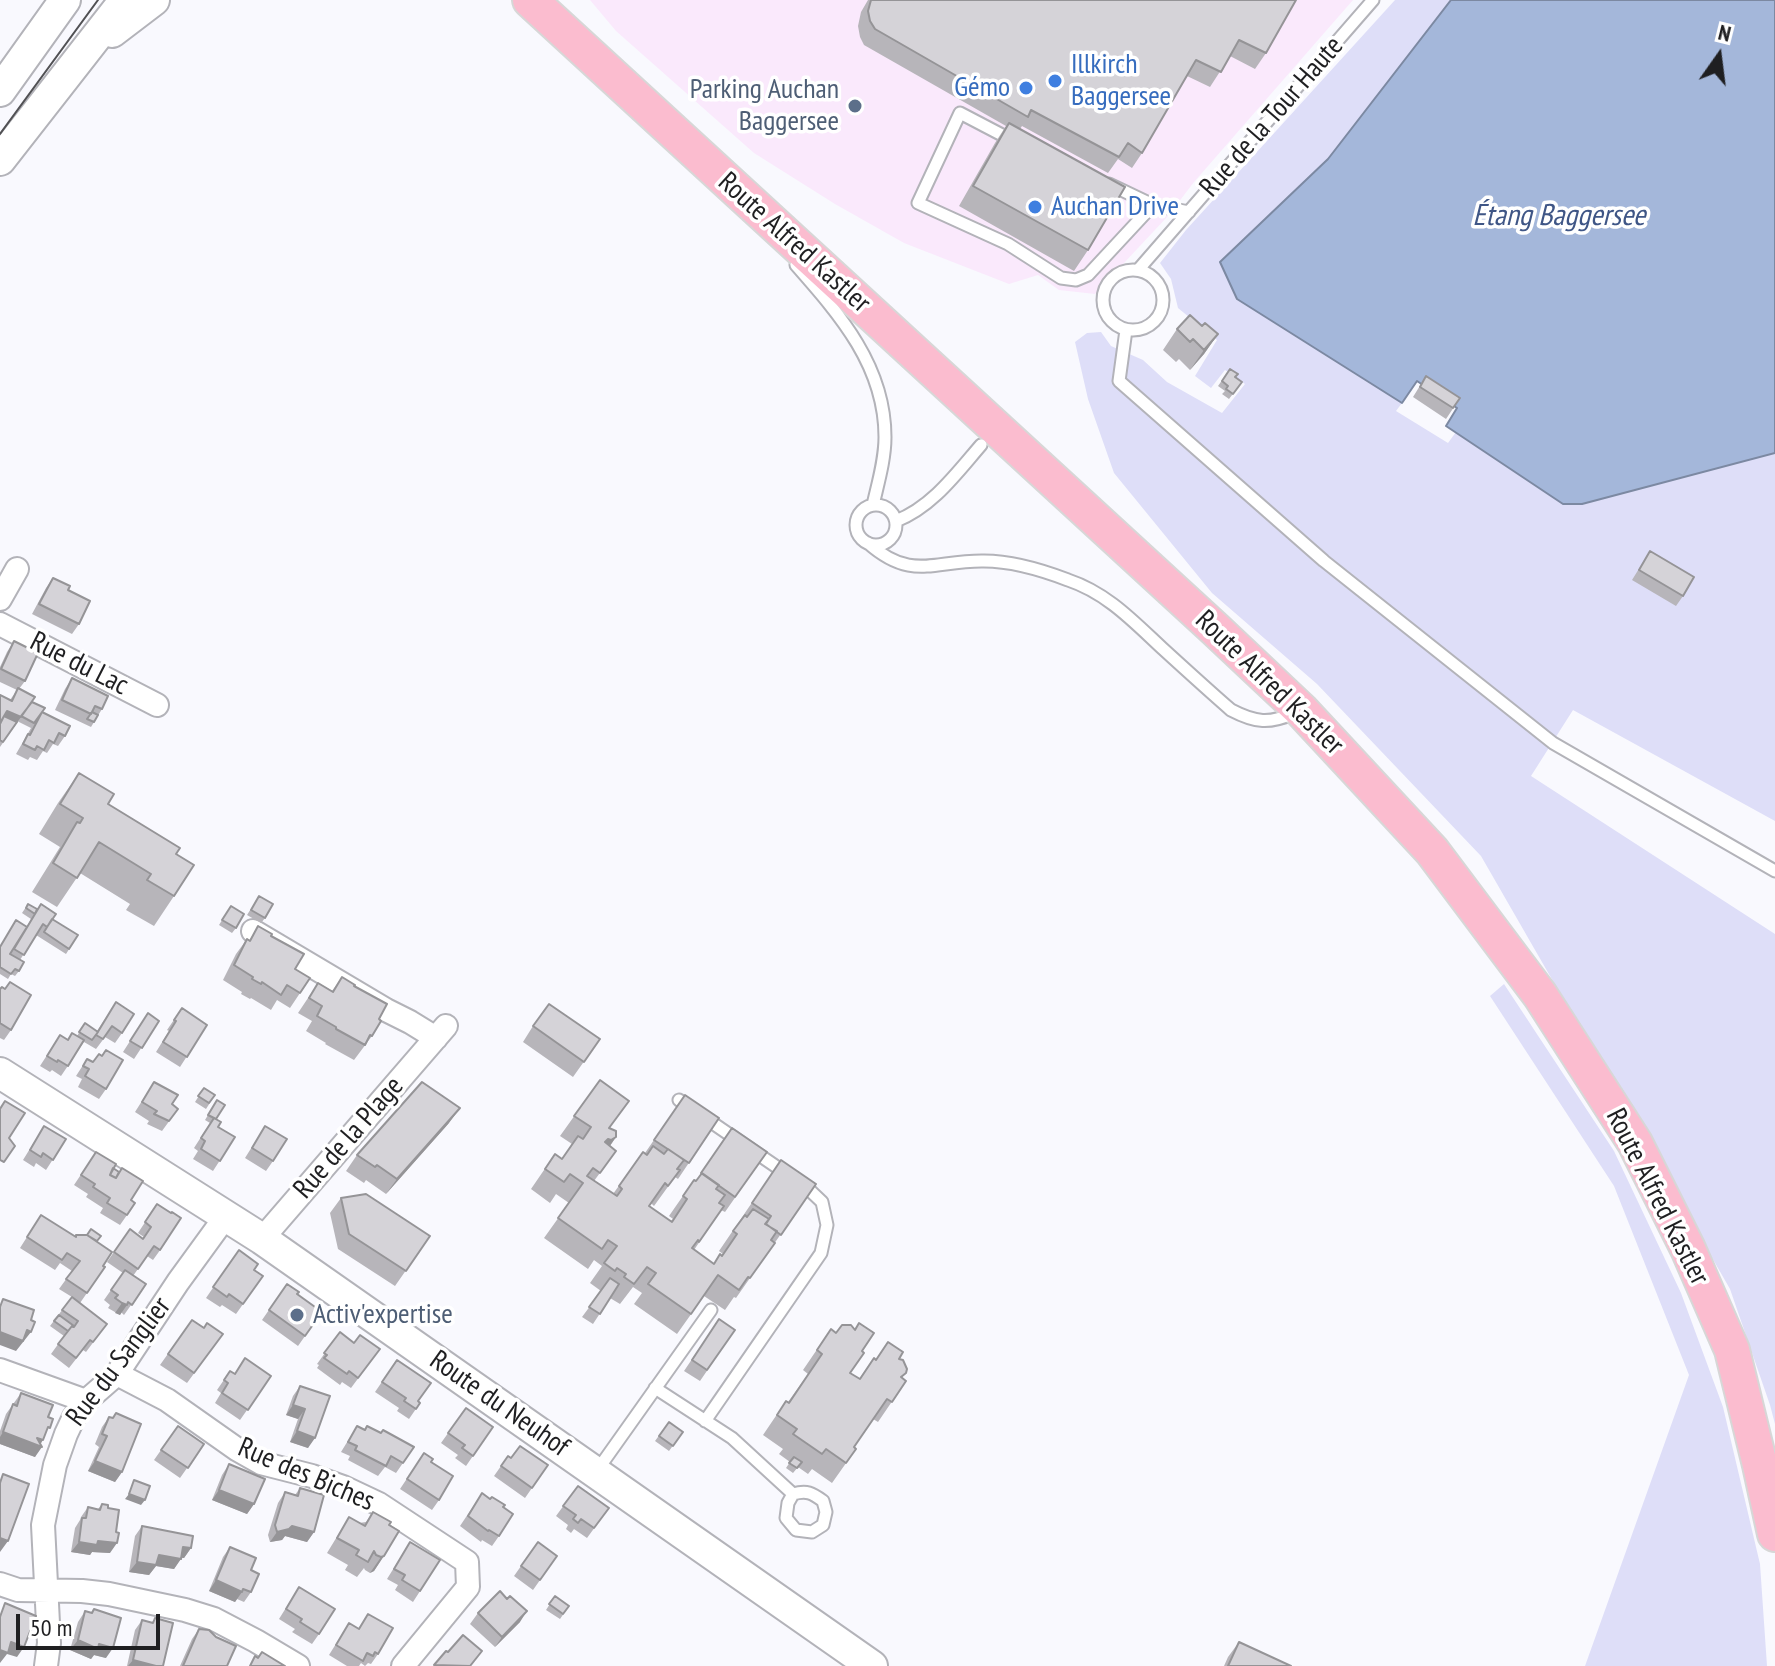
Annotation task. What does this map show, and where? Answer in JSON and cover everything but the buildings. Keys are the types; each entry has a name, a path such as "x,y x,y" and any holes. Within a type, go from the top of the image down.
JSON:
{"main road":[{"name":"Route Alfred Kastler","path":"530,0 1301,710 1432,851 1540,995 1635,1143 1688,1249 1732,1350 1775,1534"},
{"path":"1760,1465 1775,1500"}],"street":[{"path":"0,91 65,0"},
{"path":"0,160 125,0"},
{"path":"79,58 154,0"},
{"path":"0,599 17,569"},
{"name":"Rue du Lac","path":"0,624 157,705"},
{"name":"Rue de la Plage","path":"253,931 386,1010 441,1032 262,1239"},
{"name":"Route du Neuhof","path":"0,1073 262,1239 872,1666"},
{"name":"Rue du Sanglier","path":"46,1666 49,1643 43,1525 55,1465 66,1434 86,1401 117,1374 226,1216"},
{"path":"0,1370 86,1401"},
{"name":"Rue des Biches","path":"117,1374 167,1400 261,1463 312,1476 379,1504 467,1562 468,1587 403,1666"},
{"path":"0,1584 18,1590 109,1594 185,1610 214,1619 298,1666"}],"lane":[{"name":"Rue de la Tour Haute","path":"1126,330 1116,326 1104,310 1104,289 1110,280 1128,270 1138,270 1373,0"},
{"path":"1023,138 1004,136 960,113 918,203 1008,244 1061,278 1076,280 1088,275 1153,205"},
{"path":"705,162 776,243"},
{"path":"1099,179 1153,205 1189,212"},
{"path":"786,254 827,300 866,355 877,385 885,438 873,505"},
{"path":"1138,270 1156,279 1164,298 1163,308 1152,325 1126,330 1119,381 1324,561 1553,743 1775,871"},
{"path":"896,521 933,499 981,445"},
{"path":"868,543 886,542 894,533 894,515 885,507 873,505 864,509 856,524 859,535 868,543 888,558 900,564 920,568 986,561 1028,567 1071,581 1117,605 1231,710 1262,722 1280,719 1301,710"},
{"path":"679,1100 804,1185 822,1202 827,1225 821,1253 705,1421"},
{"path":"596,1472 711,1310"},
{"path":"655,1388 732,1438 793,1494"}],"shaded area":[{"path":"590,0 1353,0 1168,216 1095,294 1059,290 1038,275 1009,284 904,243 835,204 754,153 616,31"},
{"path":"1395,0 1451,0 1328,159 1221,262 1237,299 1402,403 1396,411 1448,443 1456,432 1563,504 1582,504 1775,453 1775,821 1573,710 1531,776 1775,934 1775,1424 1730,1289 1481,856 1317,684 1212,593 1114,473 1088,399 1075,342 1087,333 1101,332 1111,346 1143,360 1167,382 1222,413 1245,384 1225,370 1211,388 1195,376 1217,340 1178,308 1171,279 1160,263 1186,230"},
{"path":"1504,984 1614,1151 1681,1293 1723,1407 1760,1564 1767,1666 1585,1666 1689,1375 1614,1186 1490,996"}],"water":[{"name":"Étang Baggersee","path":"1451,0 1775,0 1775,453 1582,504 1563,504 1446,426 1457,408 1417,381 1402,403 1237,299 1220,262 1328,159"}],"tram line":[{"path":"0,134 98,0"}],"place":[{"name":"Illkirch Baggersee","path":"1055,81"},
{"name":"Gémo","path":"1026,88"},
{"name":"Parking Auchan Baggersee","path":"855,106"},
{"name":"Auchan Drive","path":"1035,207"},
{"name":"Activ'expertise","path":"297,1315"}]}
